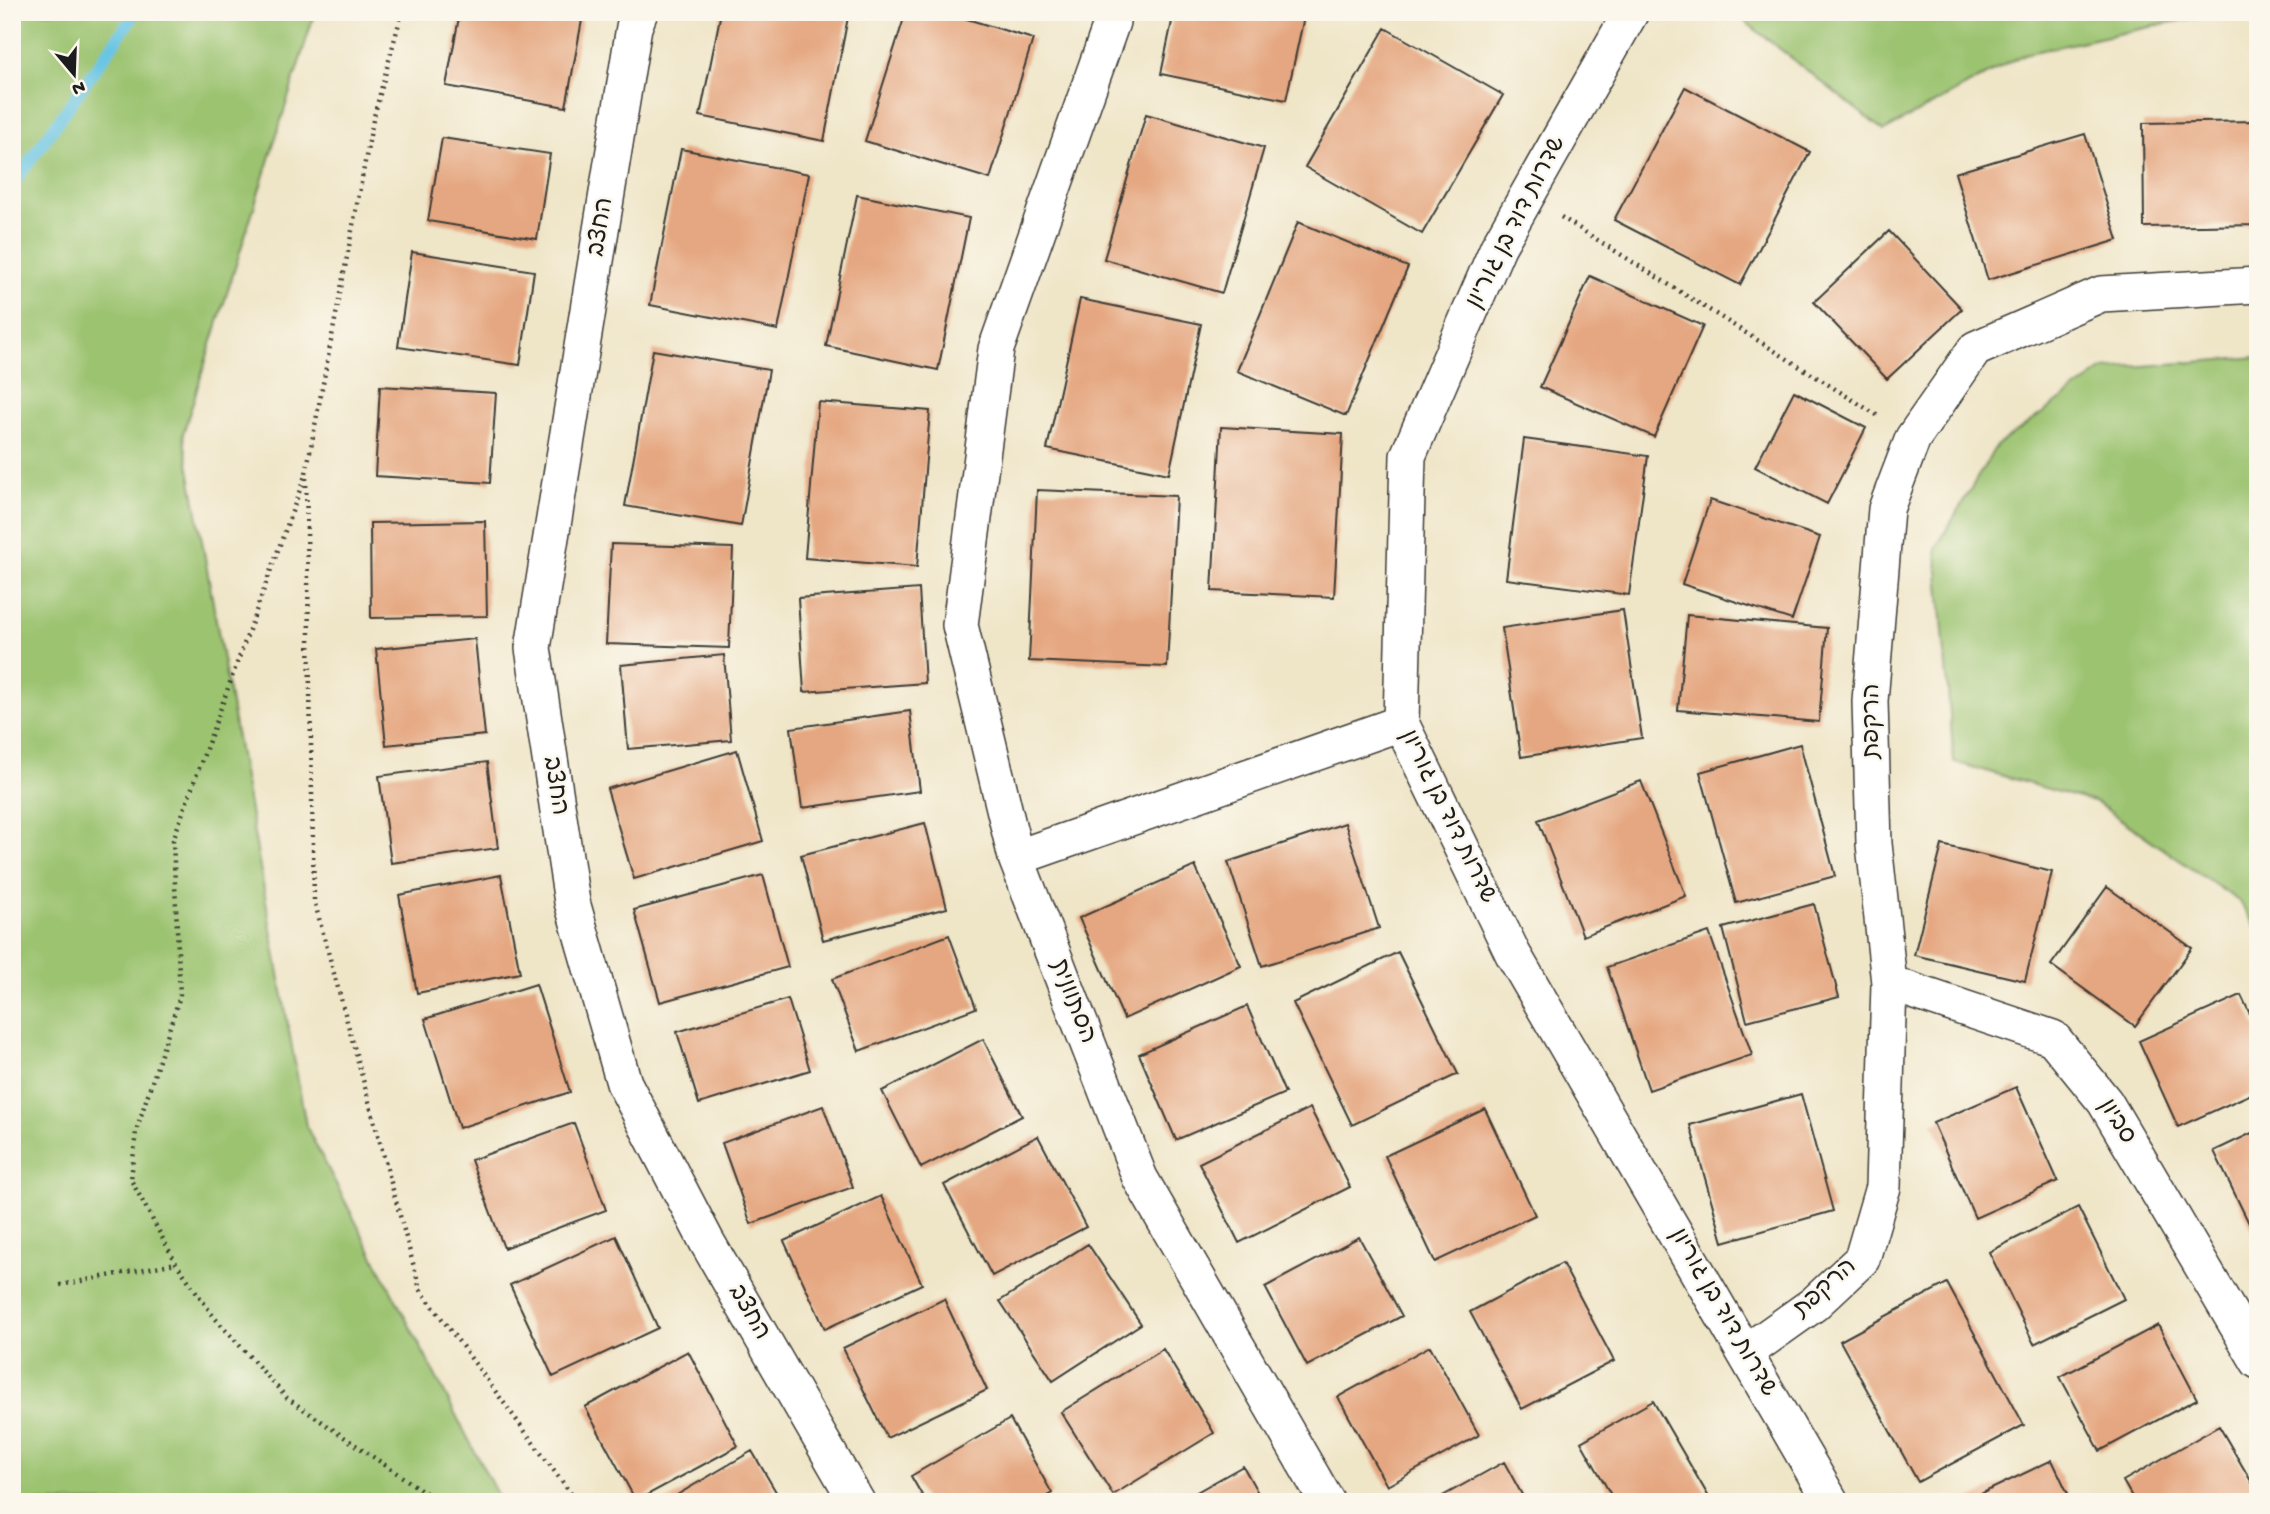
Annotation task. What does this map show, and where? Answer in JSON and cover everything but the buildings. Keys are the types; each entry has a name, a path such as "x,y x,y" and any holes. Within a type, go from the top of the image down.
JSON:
{"street":[{"name":"החצב","path":"640,12 634,27 533,648 572,902 624,1083 707,1242 858,1502"},
{"path":"1112,12 1112,22 996,349 960,625 1016,858 1401,723"},
{"name":"שדרות דוד בן גוריון","path":"1631,12 1498,247 1408,456 1401,723 1513,954 1831,1502"},
{"name":"הרקפת","path":"1745,1353 1814,1304 1862,1259 1883,1186 1889,983 1874,844 1870,701 1886,509 1913,438 1975,349 2101,294 2258,285"},
{"name":"הסתוונית","path":"1016,858 1140,1178 1327,1502"},
{"name":"סביון","path":"1889,983 2053,1038 2105,1102 2258,1361"}],"path":[{"path":"402,12 373,120 306,473 173,840 180,996 136,1131 131,1180 176,1263 214,1317 287,1398 439,1502"},
{"path":"1527,196 1913,438"},
{"path":"306,473 314,900 420,1289 577,1502"},
{"path":"60,1285 176,1263"}],"green space":[{"path":"12,12 315,12 183,434 306,1126 501,1502 12,1502"},
{"path":"1733,12 2258,12 2258,18 2215,13 2024,54 1884,131"},
{"path":"2258,357 2258,931 2240,902 2097,803 1954,762 1936,548 1996,446 2104,369"}],"waterway":[{"path":"12,186 136,12"}]}
